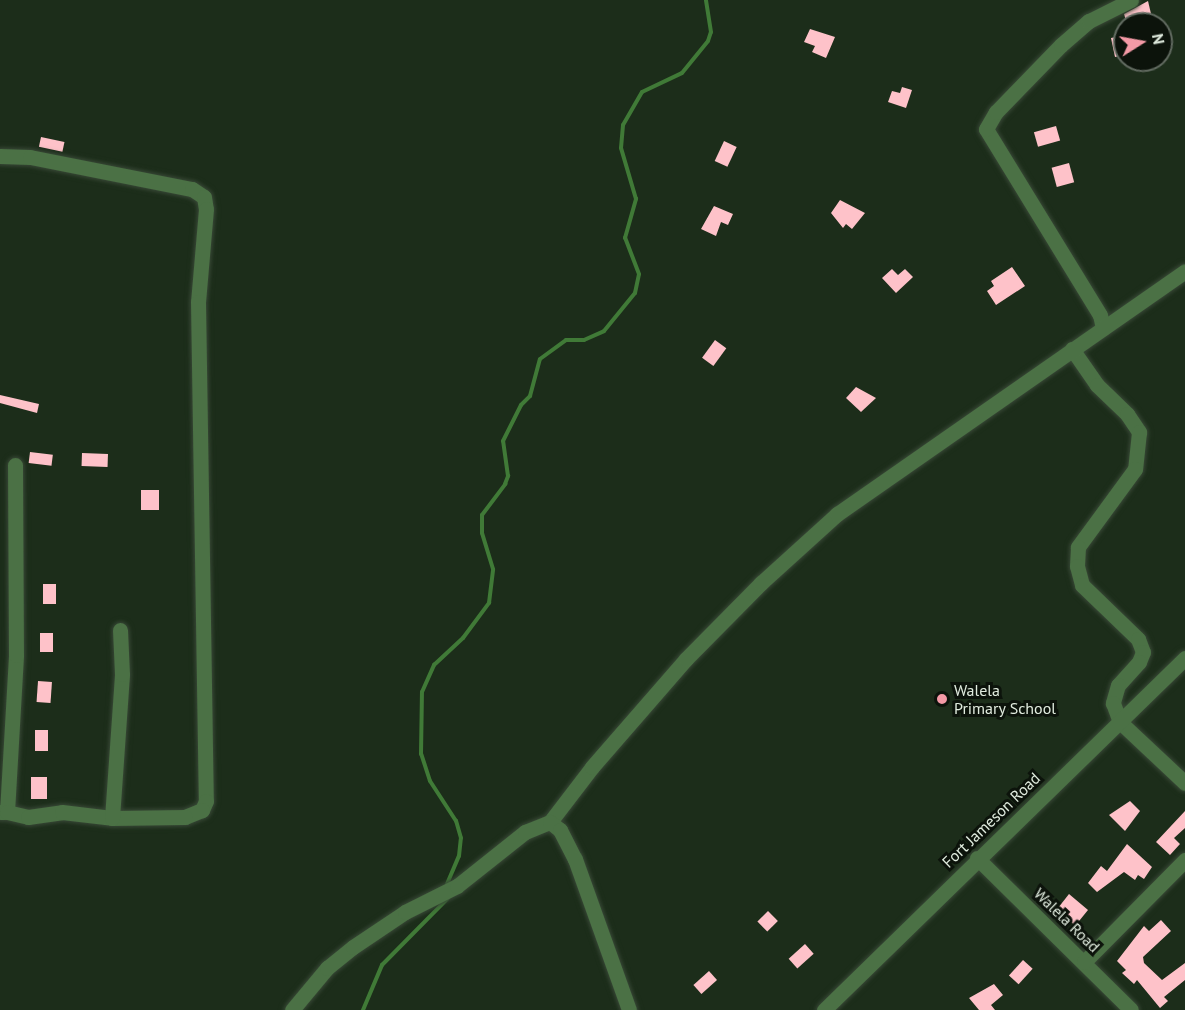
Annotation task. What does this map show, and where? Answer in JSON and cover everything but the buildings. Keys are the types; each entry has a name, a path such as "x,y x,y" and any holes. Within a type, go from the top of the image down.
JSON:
{"street":[{"path":"1103,328 1100,315 986,129 996,112 1061,45 1089,21 1131,0"},
{"path":"0,156 30,158 192,189 204,198 206,209 198,302 206,801 202,810 185,817 112,818 62,812 28,817 4,812 16,655 15,465"},
{"path":"292,1010 327,968 353,947 405,912 457,886 525,832 550,822 592,767 686,659 761,583 837,514 1185,271"},
{"path":"1072,349 1097,385 1127,414 1139,432 1135,469 1078,547 1077,566 1082,585 1138,639 1143,652 1139,662 1118,685 1113,703 1119,722 1185,783"},
{"path":"112,818 122,674 120,630"},
{"name":"Fort Jameson Road","path":"824,1010 977,858 1185,658"},
{"path":"550,822 560,830 574,859 629,1010"},
{"name":"Walela Road","path":"977,858 1131,1010"},
{"path":"1084,962 1185,860"}],"waterway":[{"path":"447,884 459,856 461,838 456,821 430,781 421,754 422,692 434,665 463,638 489,603 493,569 482,533 482,515 505,484 508,476 503,441 521,405 530,396 540,359 566,340 584,340 604,331 635,293 639,274 625,238 636,199 621,148 623,125 642,92 682,73 708,41 711,32 706,0"},
{"path":"363,1010 382,965 448,898"}],"place":[{"name":"Walela Primary School","path":"942,699"}]}
